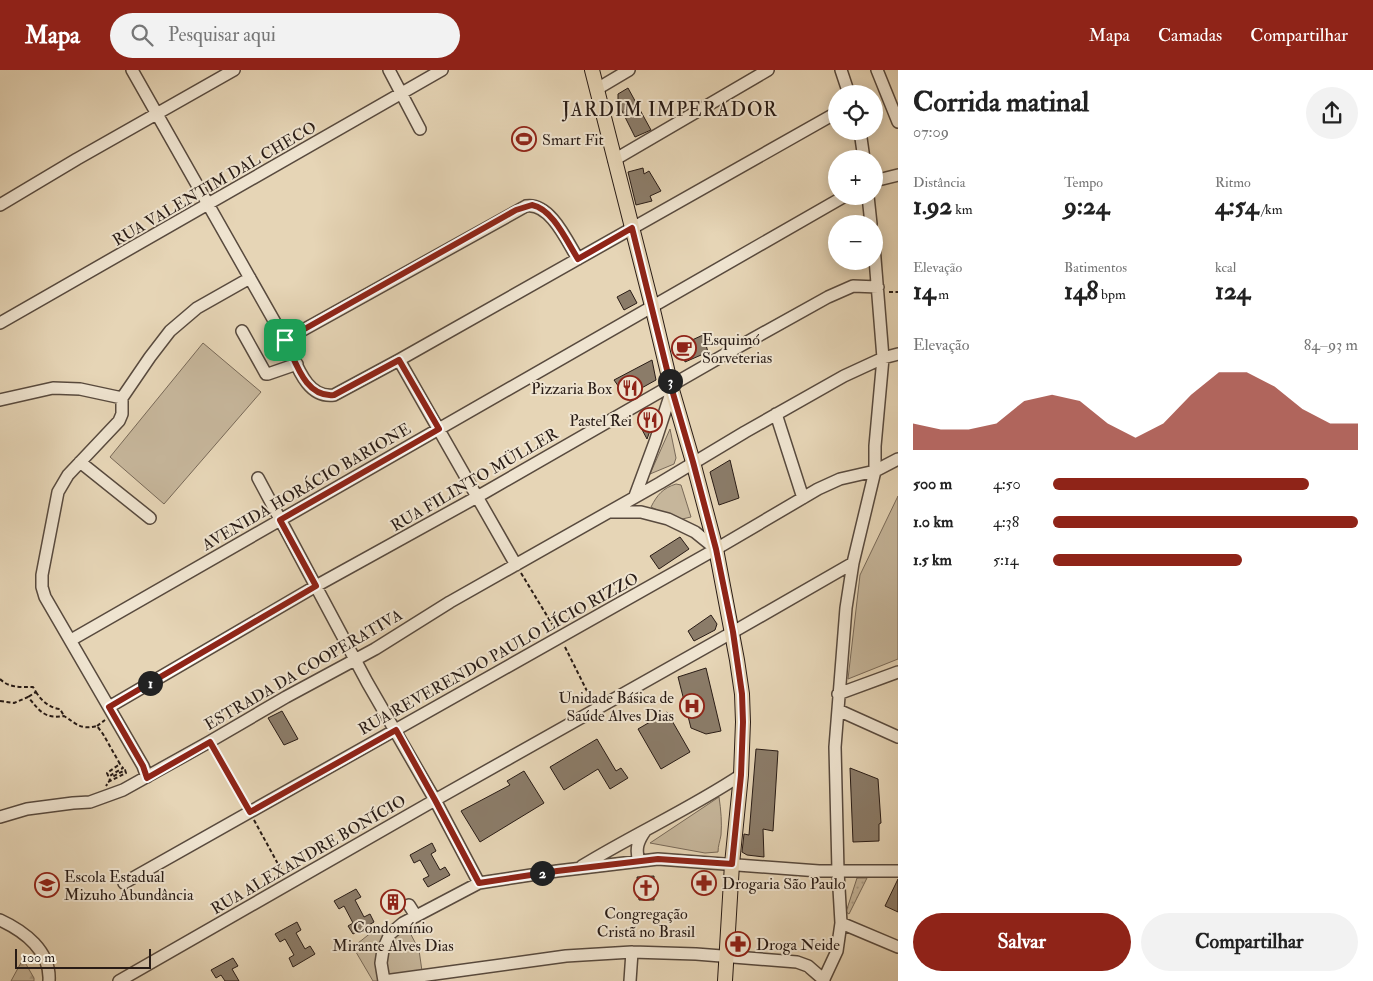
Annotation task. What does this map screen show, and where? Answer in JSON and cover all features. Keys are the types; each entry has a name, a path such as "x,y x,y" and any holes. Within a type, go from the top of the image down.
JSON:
{"main road":[{"path":"592,70 671,387 716,549 733,632 742,694 741,775 732,864 724,981"}],"street":[{"path":"132,70 207,206 285,340 306,383 323,396 334,395 399,360 828,118"},
{"path":"0,204 234,70"},
{"path":"389,70 420,129"},
{"name":"RUA VALENTIM DAL CHECO","path":"0,323 442,70"},
{"path":"597,88 629,70"},
{"path":"614,160 768,70"},
{"path":"841,70 847,85"},
{"path":"877,70 898,122"},
{"path":"883,179 898,175"},
{"name":"AVENIDA HORÁCIO BARIONE","path":"70,640 829,205"},
{"path":"285,340 526,206 538,206 547,213 578,259"},
{"path":"877,270 882,290 884,358 874,446 875,471 853,563 846,608 838,694 835,777 838,871 841,923 837,951 823,980 808,966 796,962 632,952 566,956 384,981 381,963 386,940 395,929 479,883 579,868 658,859 819,871 838,871 898,871"},
{"name":"RUA FILINTO MÜLLER","path":"859,286 877,273"},
{"path":"147,778 143,766 108,713 45,597 42,587 42,575 58,492 63,482 80,462 119,421 122,414 122,398 159,344 182,320 197,308 250,278"},
{"name":"RUA FILINTO MÜLLER","path":"108,713 316,586 477,497 828,297 847,288 859,286 882,290"},
{"path":"242,332 266,374 297,364"},
{"name":"ESTRADA DA COOPERATIVA","path":"0,816 27,809 90,802 123,790 147,778 660,483 776,414 844,376 884,358 898,354"},
{"path":"399,360 516,565"},
{"path":"671,387 655,442 635,496 637,505 641,511 668,519 695,532 716,549"},
{"path":"0,400 53,388 80,389 122,398"},
{"path":"776,414 803,498"},
{"name":"RUA REVERENDO PAULO LÍCIO RIZZO","path":"124,883 803,498 840,479 875,471 896,458"},
{"path":"80,462 150,518"},
{"path":"258,478 367,682 396,730 479,883"},
{"name":"ESTRADA DA COOPERATIVA","path":"609,512 641,511 646,499 660,483"},
{"name":"RUA ALEXANDRE BONÍCIO","path":"119,981 853,563"},
{"path":"838,694 898,672"},
{"path":"838,710 898,737"},
{"path":"579,868 713,794 741,775"},
{"path":"639,861 636,852 637,846 644,831"},
{"path":"409,905 416,916"},
{"path":"0,920 19,930 40,950 47,963 49,981"},
{"path":"841,923 898,947"},
{"path":"630,981 632,952"}],"path":[{"path":"882,290 898,292"},
{"path":"516,565 560,637 596,709"},
{"path":"0,679 5,684 33,688 40,699 52,707 60,708 64,716 79,727 90,728 97,726 108,713"},
{"path":"0,701 14,703 36,692"},
{"path":"28,697 37,709 49,716 64,716"},
{"path":"97,726 123,768 111,775 112,777 125,770 126,773 108,782"},
{"path":"210,742 289,884"},
{"path":"106,789 106,784 110,780 107,773 120,764"}],"green space":[{"path":"203,343 261,392 164,504 110,457"},
{"path":"670,429 676,458 674,464 650,474"},
{"path":"676,484 681,485 691,517 678,520 651,507 661,492"},
{"path":"898,496 898,659 848,679 860,575"},
{"path":"719,797 721,835 718,852 705,853 650,843"},
{"path":"857,878 867,878 849,914 846,912"},
{"path":"407,927 419,950 423,978 373,981 353,947 372,932 392,934"},
{"path":"23,959 34,981 11,981"}],"building":[{"path":"628,88 651,130 635,137 618,103 618,94"},
{"path":"643,168 644,174 649,171 661,191 650,196 652,201 636,205 628,172"},
{"path":"630,290 637,303 624,310 617,297"},
{"path":"703,335 708,352 685,362 683,352 681,353 679,346"},
{"path":"652,360 656,380 638,390 639,392 626,397 614,380"},
{"path":"652,414 655,417 647,439 638,422"},
{"path":"730,460 739,498 719,505 710,472"},
{"path":"680,537 689,549 659,569 650,556"},
{"path":"711,615 717,624 715,630 694,641 688,631"},
{"path":"706,668 721,731 706,734 691,728 678,677"},
{"path":"282,711 298,739 284,745 268,718"},
{"path":"667,712 690,752 661,769 638,729"},
{"path":"597,739 616,771 621,768 628,778 610,789 598,769 564,790 550,767"},
{"path":"756,749 778,751 773,831 763,829 764,857 747,855 742,852 744,834 749,835"},
{"path":"850,768 878,779 881,823 879,824 879,841 853,842"},
{"path":"524,771 544,803 480,842 461,811 510,785 507,781"},
{"path":"432,843 436,851 431,854 440,870 445,867 450,875 428,887 423,879 429,876 420,860 414,863 410,855"},
{"name":"Congregação Cristã no Brasil","path":"654,876 654,900 639,900 637,877"},
{"path":"898,879 898,912 885,906"},
{"path":"356,889 361,897 355,900 364,917 370,914 374,922 353,934 348,926 353,923 344,906 339,909 334,901"},
{"name":"Condomínio Mirante Alves Dias","path":"397,896 400,902 390,908 386,902"},
{"path":"297,922 301,930 296,933 305,949 310,946 315,954 293,967 289,958 294,955 285,939 280,942 275,934"},
{"path":"233,958 238,966 232,969 239,981 225,981 221,975 216,978 211,970"}],"place":[{"name":"Smart Fit","path":"524,139"},
{"name":"Esquimó Sorveterias","path":"684,348"},
{"name":"Pizzaria Box","path":"630,388"},
{"name":"Pastel Rei","path":"650,420"},
{"name":"Unidade Básica de Saúde Alves Dias","path":"692,706"},
{"name":"Drogaria São Paulo","path":"704,883"},
{"name":"Escola Estadual Mizuho Abundância","path":"47,885"},
{"name":"Congregação Cristã no Brasil","path":"646,888"},
{"name":"Condomínio Mirante Alves Dias","path":"393,902"},
{"name":"Droga Neide","path":"738,944"}],"district":[{"name":"JARDIM IMPERADOR","path":"670,109"}],"route":[{"path":"526,206 538,206 551,216 578,259 632,228 672,390 716,549 733,632 742,694 743,722 741,775 732,864 658,859 557,871 479,883 396,730 250,812 210,742 147,778 143,766 109,707 316,586 280,520 439,429 399,360 334,395 323,396 316,393 306,383 285,340 526,206"}]}
